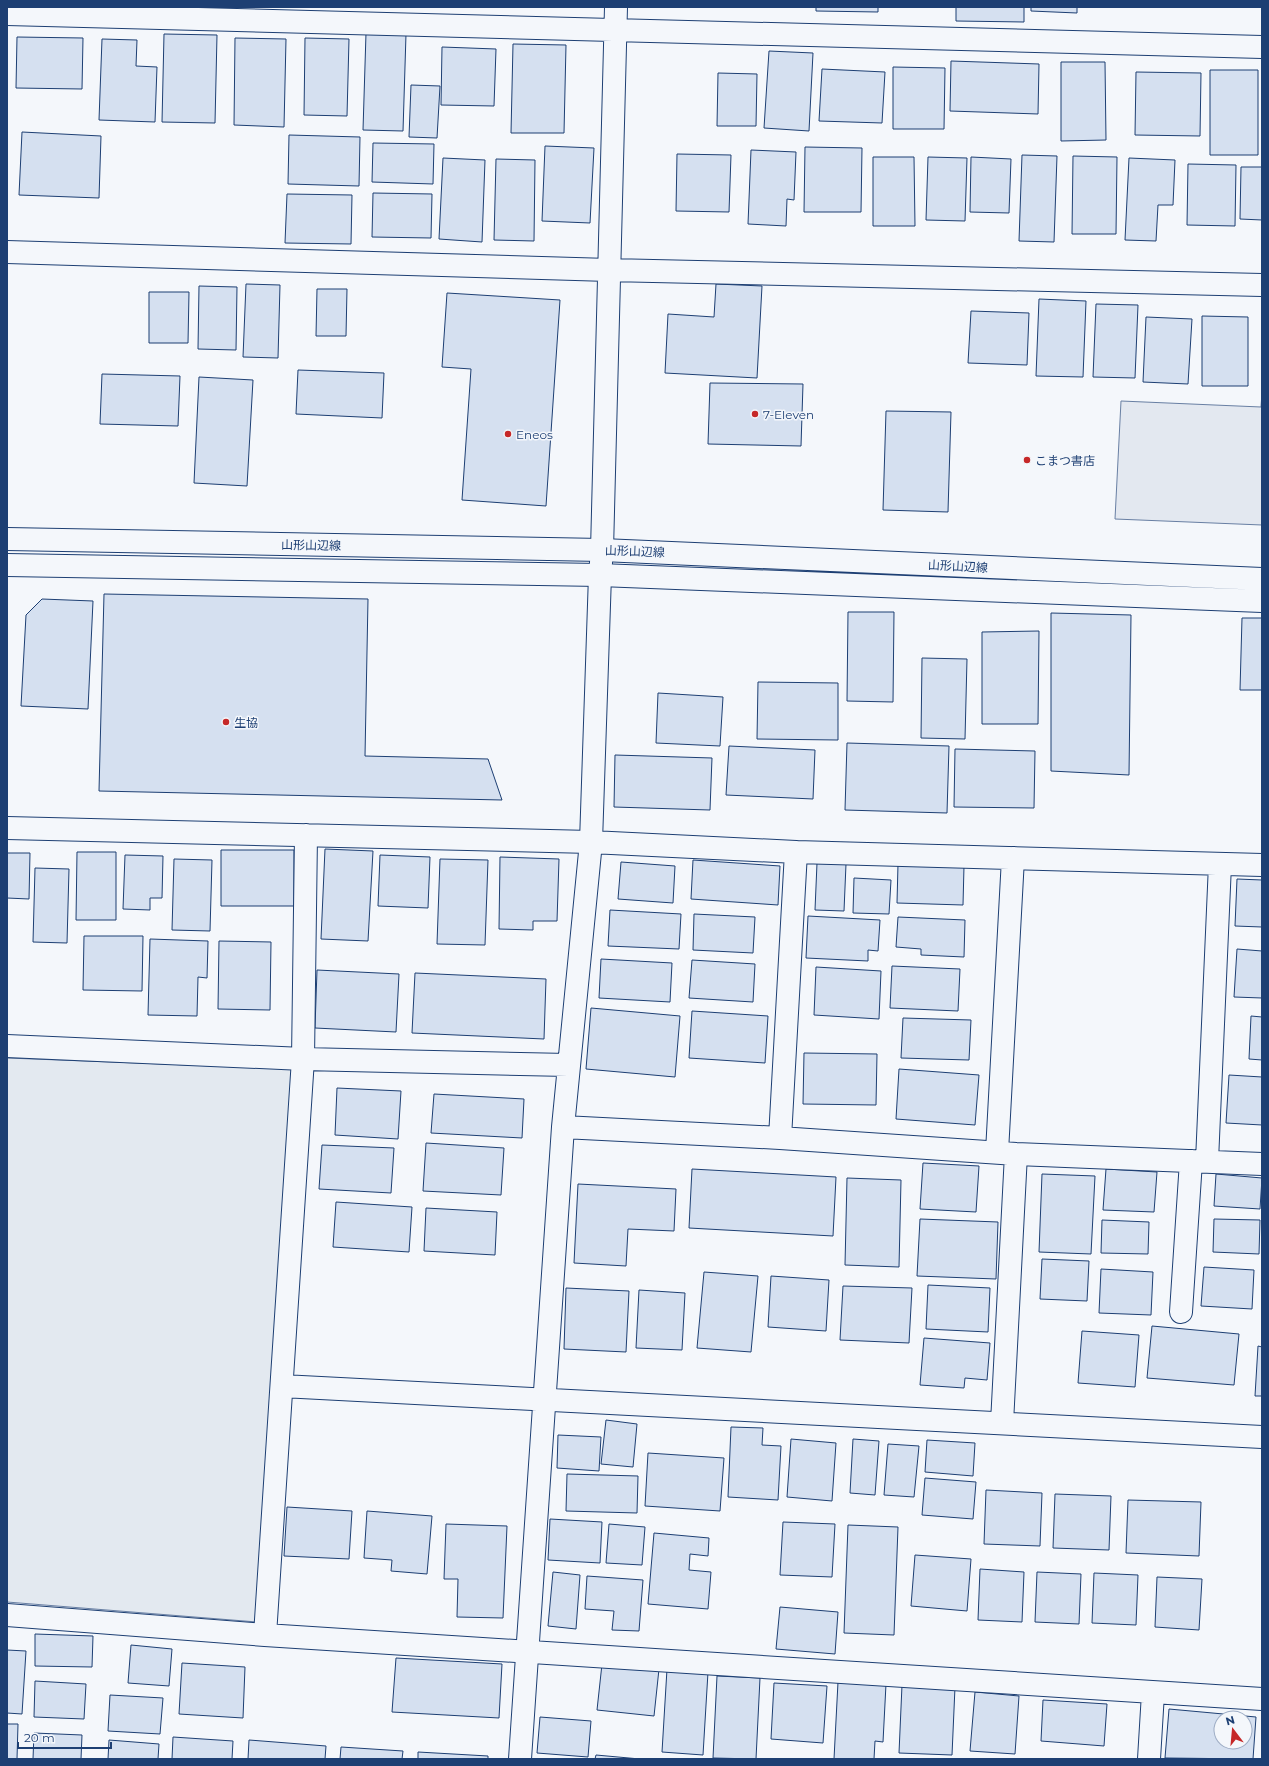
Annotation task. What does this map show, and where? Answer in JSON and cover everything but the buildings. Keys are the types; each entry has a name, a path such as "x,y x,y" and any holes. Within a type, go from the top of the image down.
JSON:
{"main road":[{"path":"520,1759 526,1652 563,1127 591,842 602,550 616,7"},
{"path":"7,14 1262,47"},
{"path":"7,252 609,270 1262,285"},
{"name":"山形山辺線","path":"7,539 602,550 1262,580"},
{"name":"山形山辺線","path":"7,565 600,575 1262,601"},
{"path":"7,828 591,842 796,852 1262,865"},
{"path":"265,1635 303,1059 306,835"},
{"path":"780,1138 796,852"},
{"path":"1002,1423 1006,1153 1013,858"},
{"path":"1181,1312 1199,1161 1220,864"},
{"path":"7,1046 303,1059 568,1065"},
{"path":"563,1127 780,1138 1006,1153 1262,1164"},
{"path":"282,1386 1262,1437"},
{"path":"7,1615 265,1635 1262,1699"},
{"path":"1149,1759 1153,1692"}],"shaded area":[{"path":"1262,393 1262,525 1115,519 1121,401 1261,407"},
{"path":"7,1058 293,1069 257,1622 7,1602"}],"place":[{"name":"7-Eleven","path":"755,414"},
{"name":"Eneos","path":"508,434"},
{"name":"こまつ書店","path":"1027,460"},
{"name":"生協","path":"226,722"}]}
